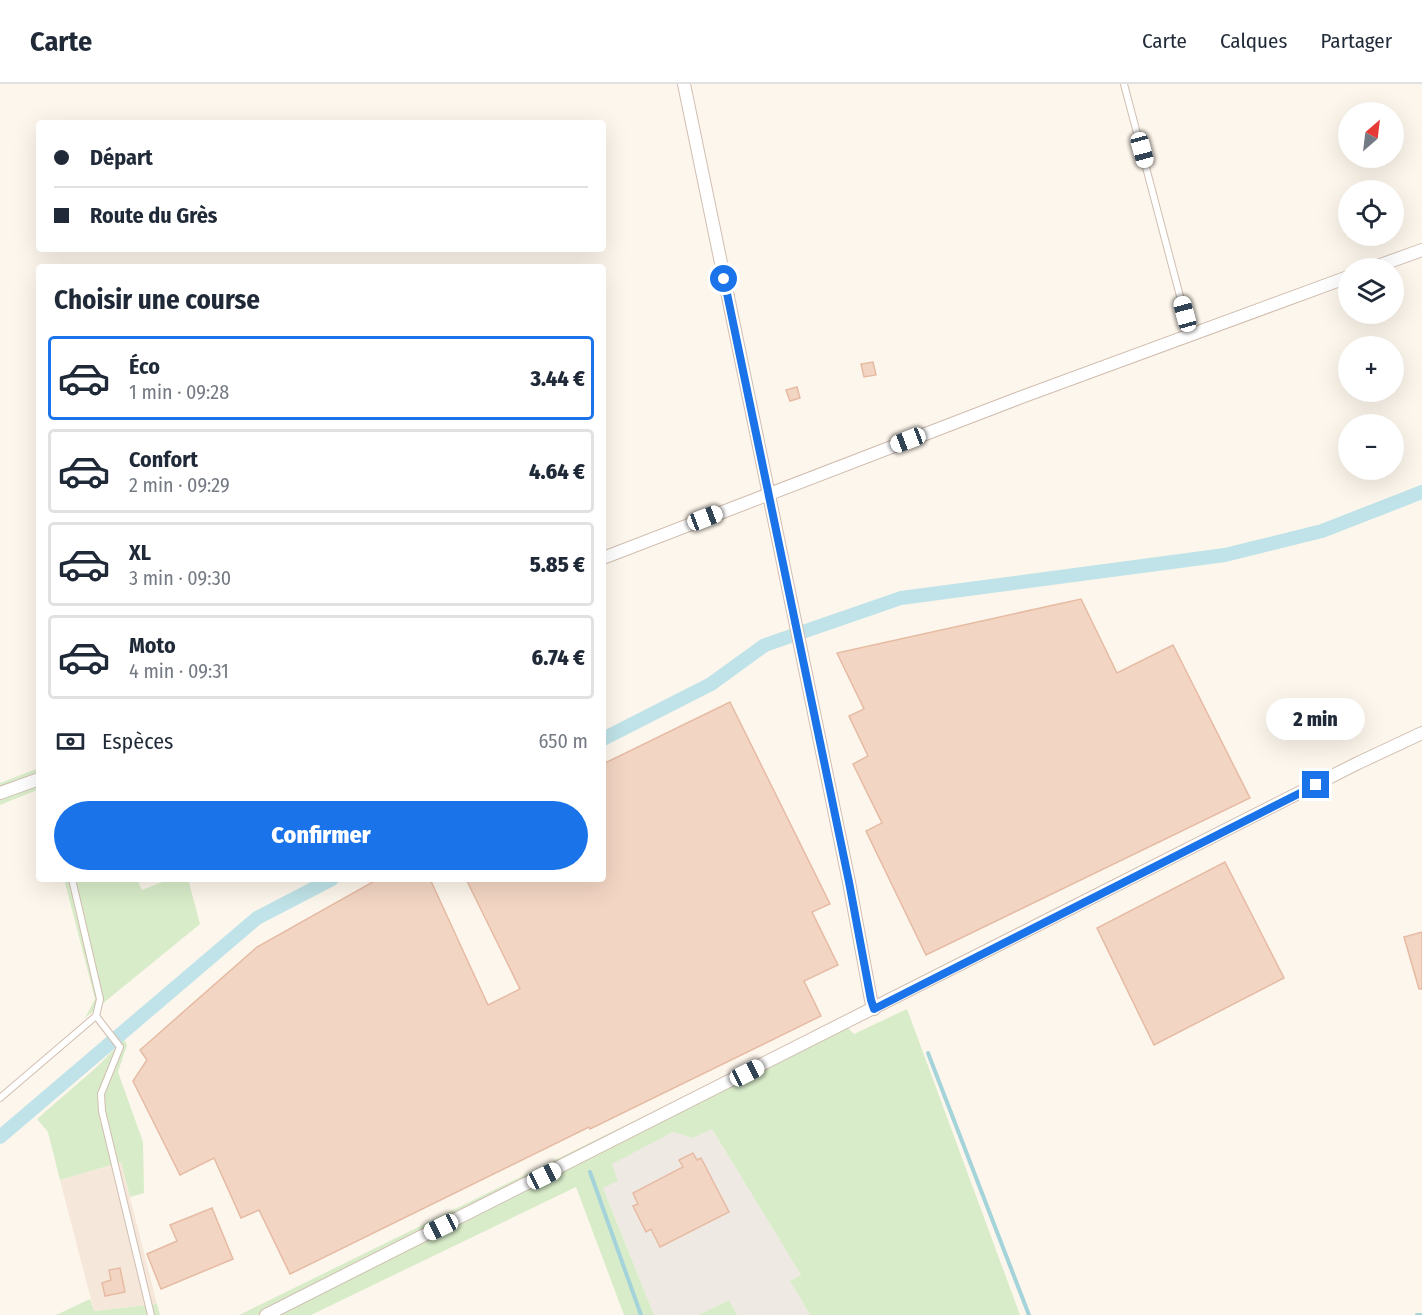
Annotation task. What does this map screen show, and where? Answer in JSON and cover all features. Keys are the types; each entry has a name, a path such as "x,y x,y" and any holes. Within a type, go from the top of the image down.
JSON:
{"street":[{"path":"684,84 874,1009"},
{"path":"1400,258 1422,250"},
{"path":"606,557 1190,334 1338,281"},
{"path":"266,1315 1358,763 1422,734"},
{"path":"0,793 36,780"}],"lane":[{"path":"1124,84 1190,334"},
{"path":"0,1098 96,1016 100,999 73,882"},
{"path":"96,1016 120,1047 101,1094 102,1111 151,1315"}],"shaded area":[{"path":"712,1129 801,1275 790,1281 810,1315 737,1315 729,1300 698,1315 654,1315 603,1188 618,1181 611,1164 673,1132 693,1138"},
{"path":"121,1162 157,1304 94,1311 60,1180"}],"green space":[{"path":"36,769 36,790 0,805 0,783"},
{"path":"65,882 138,882 142,890 162,882 189,882 200,924 85,1018 95,999"},
{"path":"907,1009 1020,1315 810,1315 790,1281 801,1275 712,1129 693,1138 673,1132 612,1164 618,1181 603,1188 654,1315 624,1315 576,1187 311,1315 239,1315 840,1020 854,1034"},
{"path":"124,1039 127,1045 118,1072 143,1142 144,1193 130,1197 121,1162 60,1180 48,1132 37,1119 98,1066"},
{"path":"90,1299 94,1311 157,1304 160,1315 56,1315"},
{"path":"729,1300 737,1315 698,1315"}],"building":[{"path":"873,362 876,375 864,377 861,364"},
{"path":"797,387 800,398 790,401 786,390"},
{"path":"1081,599 1117,673 1173,645 1250,798 926,955 866,831 882,823 853,764 868,756 849,716 864,709 837,653"},
{"path":"730,702 830,904 812,912 838,965 804,981 821,1016 290,1274 259,1210 241,1218 214,1158 180,1175 133,1081 147,1060 140,1050 257,947 373,882 431,882 488,1005 520,989 467,882 606,882 606,763"},
{"path":"1225,862 1284,978 1154,1045 1097,928"},
{"path":"1422,932 1422,989 1419,989 1404,937"},
{"path":"693,1153 697,1160 701,1158 729,1212 660,1247 651,1229 646,1232 633,1206 638,1204 633,1193 683,1167 679,1160"},
{"path":"212,1208 233,1259 161,1289 147,1254 177,1241 170,1225"},
{"path":"120,1268 125,1292 105,1296 102,1283 111,1280 109,1270"}],"waterway":[{"path":"606,737 711,684 765,645 901,598 1225,555 1322,531 1422,492"},
{"path":"0,1137 257,918 326,882"},
{"path":"928,1053 1029,1315"},
{"path":"590,1172 641,1315"},
{"path":"1417,1315 1422,1315"}],"route":[{"path":"724,279 874,1009 1316,785"}]}
